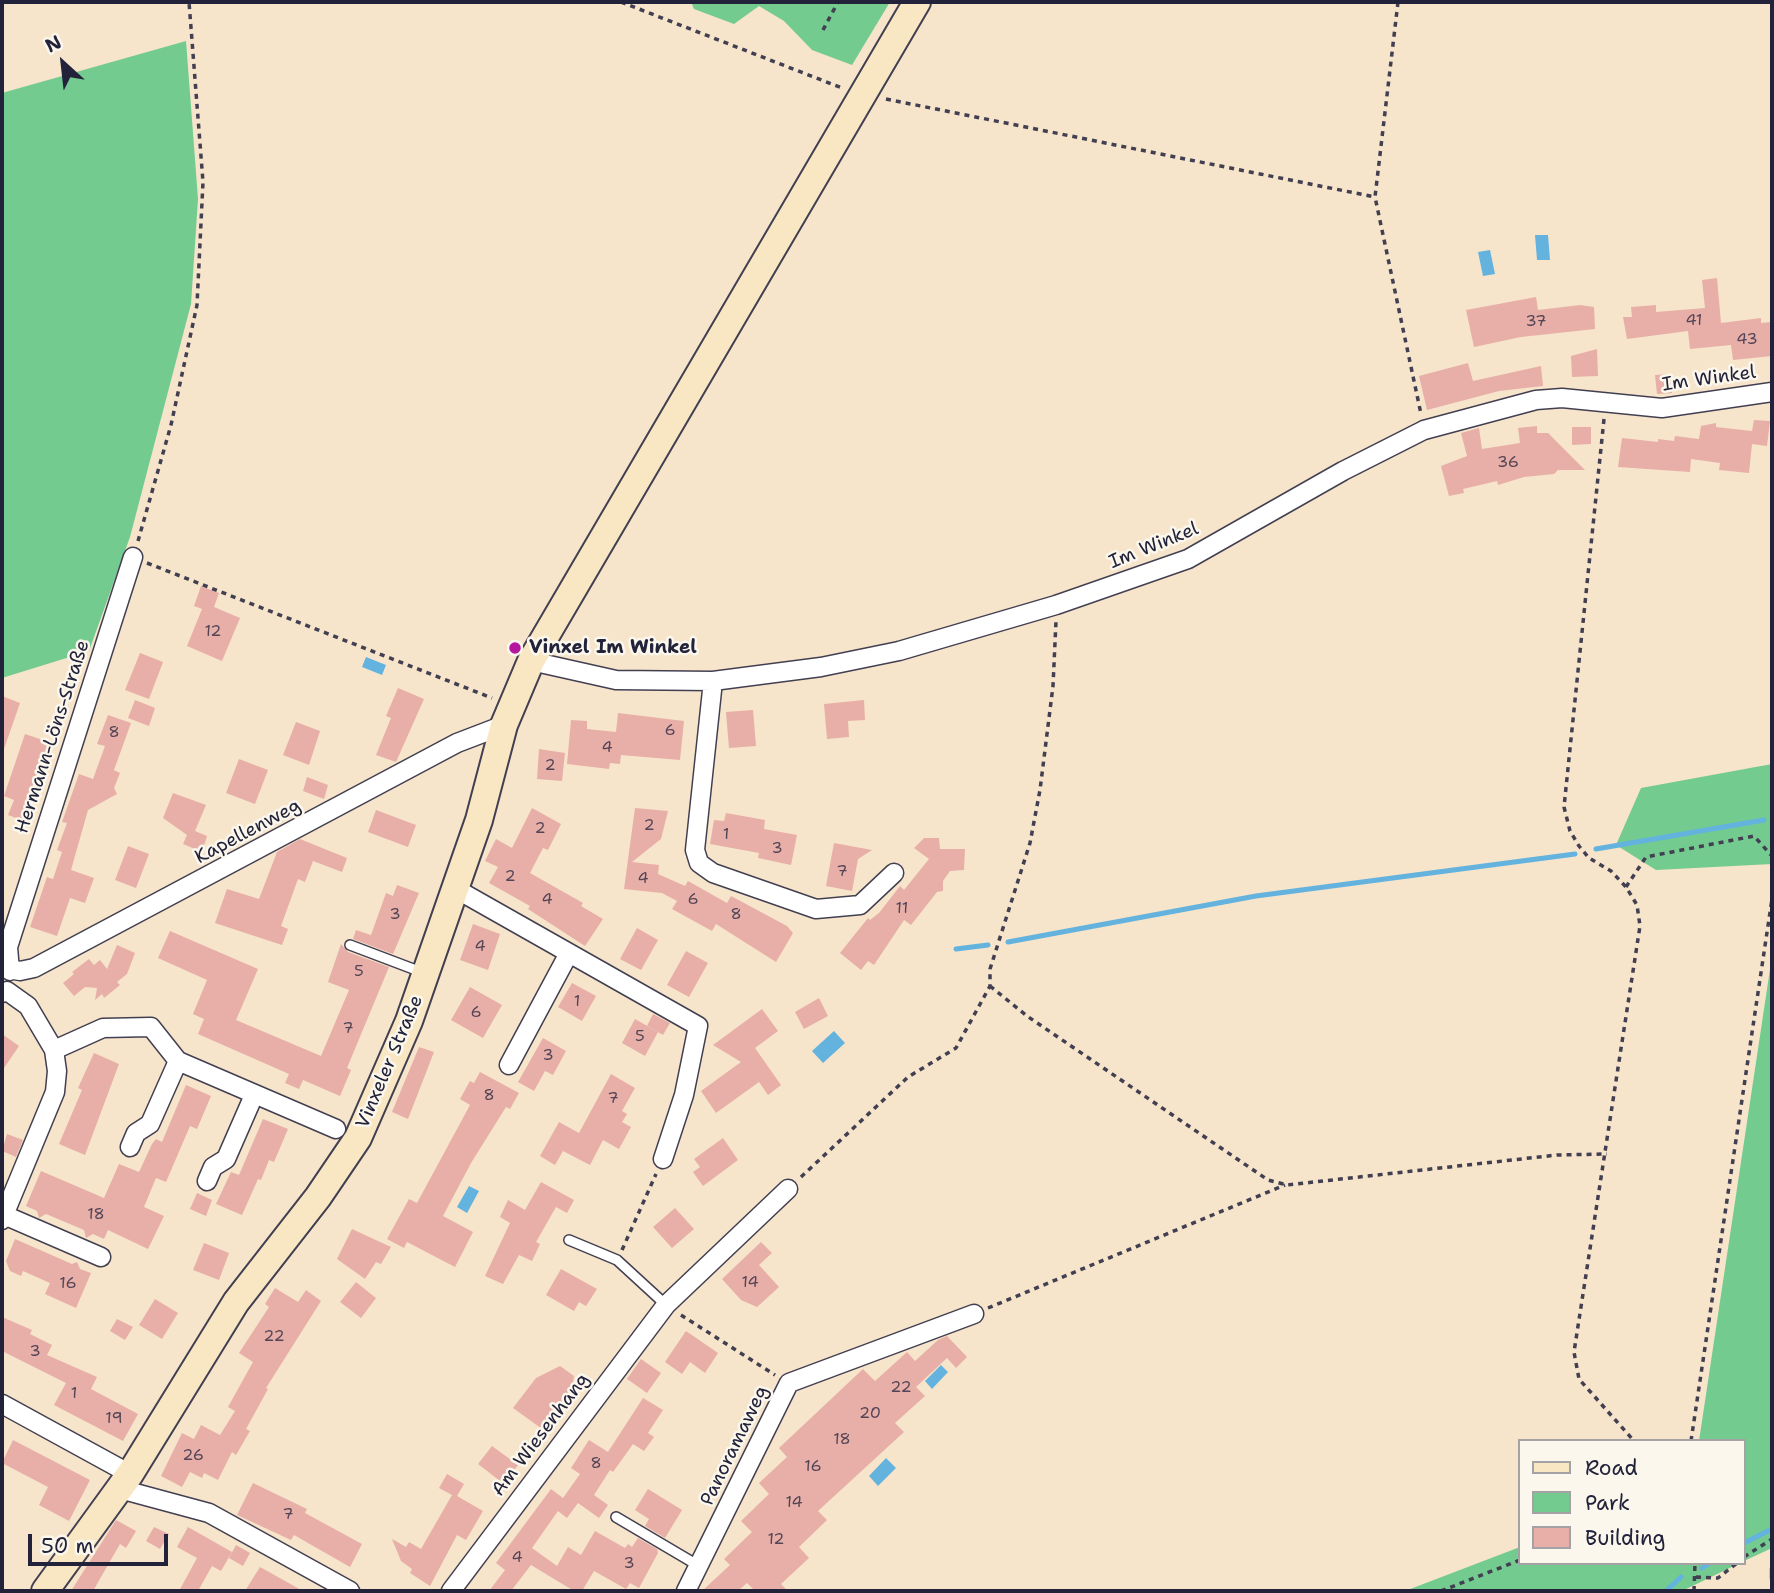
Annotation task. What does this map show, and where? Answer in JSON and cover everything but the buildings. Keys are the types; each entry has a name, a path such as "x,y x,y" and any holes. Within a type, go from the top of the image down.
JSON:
{"main road":[{"name":"Vinxeler Straße","path":"46,1591 125,1482 236,1302 318,1197 358,1138 391,1068 456,889 501,713 570,590 917,2"}],"street":[{"name":"Im Winkel","path":"531,661 616,680 713,681 821,667 899,651 1056,605 1188,559 1343,471 1424,429 1536,400 1606,402 1662,408 1772,392"},
{"name":"Hermann-Löns-Straße","path":"6,969 8,947 133,557"},
{"path":"713,681 695,850 699,863 713,873 816,909 860,905 894,873"},
{"name":"Kapellenweg","path":"6,969 34,968 457,743 501,713"},
{"path":"456,889 698,1026 684,1095 663,1159"},
{"path":"509,1065 569,953"},
{"path":"4,992 28,1006 54,1050 57,1071 55,1092 3,1218 101,1257"},
{"path":"54,1050 103,1028 151,1027 178,1061 337,1129"},
{"path":"130,1147 136,1133 150,1124 178,1061"},
{"path":"207,1181 213,1167 226,1159 254,1095"},
{"name":"Am Wiesenhang","path":"451,1591 666,1305 788,1189"},
{"name":"Panoramaweg","path":"686,1591 789,1383 974,1314"},
{"path":"2,1404 125,1482 209,1513 350,1591"}],"lane":[{"path":"350,945 426,974"},
{"path":"569,1240 617,1260 666,1305"},
{"path":"616,1517 699,1566"}],"path":[{"path":"189,2 203,182 197,304 171,425 133,557 501,713"},
{"path":"621,2 862,94 1375,197"},
{"path":"823,30 838,2"},
{"path":"1398,2 1375,197 1424,429"},
{"path":"1606,402 1564,807 1570,831 1579,846 1589,858 1611,870 1626,887 1637,905 1640,926 1607,1154 1574,1352 1579,1379 1631,1439"},
{"path":"788,1189 908,1076 956,1048 990,986 990,969 1030,843 1040,790 1056,657 1056,605"},
{"path":"1626,887 1646,857 1754,836 1772,856"},
{"path":"1691,1439 1772,899"},
{"path":"990,986 1027,1016 1242,1163 1268,1180 1287,1185"},
{"path":"974,1314 1287,1185 1557,1155 1607,1154"},
{"path":"617,1260 663,1159"},
{"path":"666,1305 789,1383"},
{"path":"1746,1556 1772,1539"},
{"path":"1441,1591 1518,1561"},
{"path":"1695,1565 1695,1591"},
{"path":"1696,1577 1717,1578 1734,1565"}],"green space":[{"path":"691,2 890,2 852,65 812,50 784,21 759,6 734,24 694,9"},
{"path":"186,41 198,199 191,304 130,537 89,651 2,678 2,93"},
{"path":"1772,764 1772,864 1656,870 1616,845 1641,788"},
{"path":"1772,956 1772,1548 1746,1560 1746,1439 1699,1439"},
{"path":"1518,1548 1518,1565 1736,1565 1682,1591 1405,1591"}],"water":[{"path":"1535,235 1548,235 1550,260 1537,260"},
{"path":"1490,250 1495,274 1483,276 1478,252"},
{"path":"366,657 386,665 382,675 362,667"},
{"path":"834,1031 845,1043 823,1063 812,1051"},
{"path":"469,1186 479,1191 467,1213 457,1207"},
{"path":"941,1365 948,1372 932,1389 925,1381"},
{"path":"886,1458 896,1468 878,1486 869,1476"}],"waterway":[{"path":"1596,849 1764,820"},
{"path":"1008,942 1256,896 1575,854"},
{"path":"956,949 988,945"},
{"path":"1746,1542 1772,1529"},
{"path":"1702,1568 1707,1565"},
{"path":"1772,1569 1772,1578"},
{"path":"1666,1591 1681,1577"}],"place":[{"name":"Vinxel Im Winkel","path":"515,648"}]}
